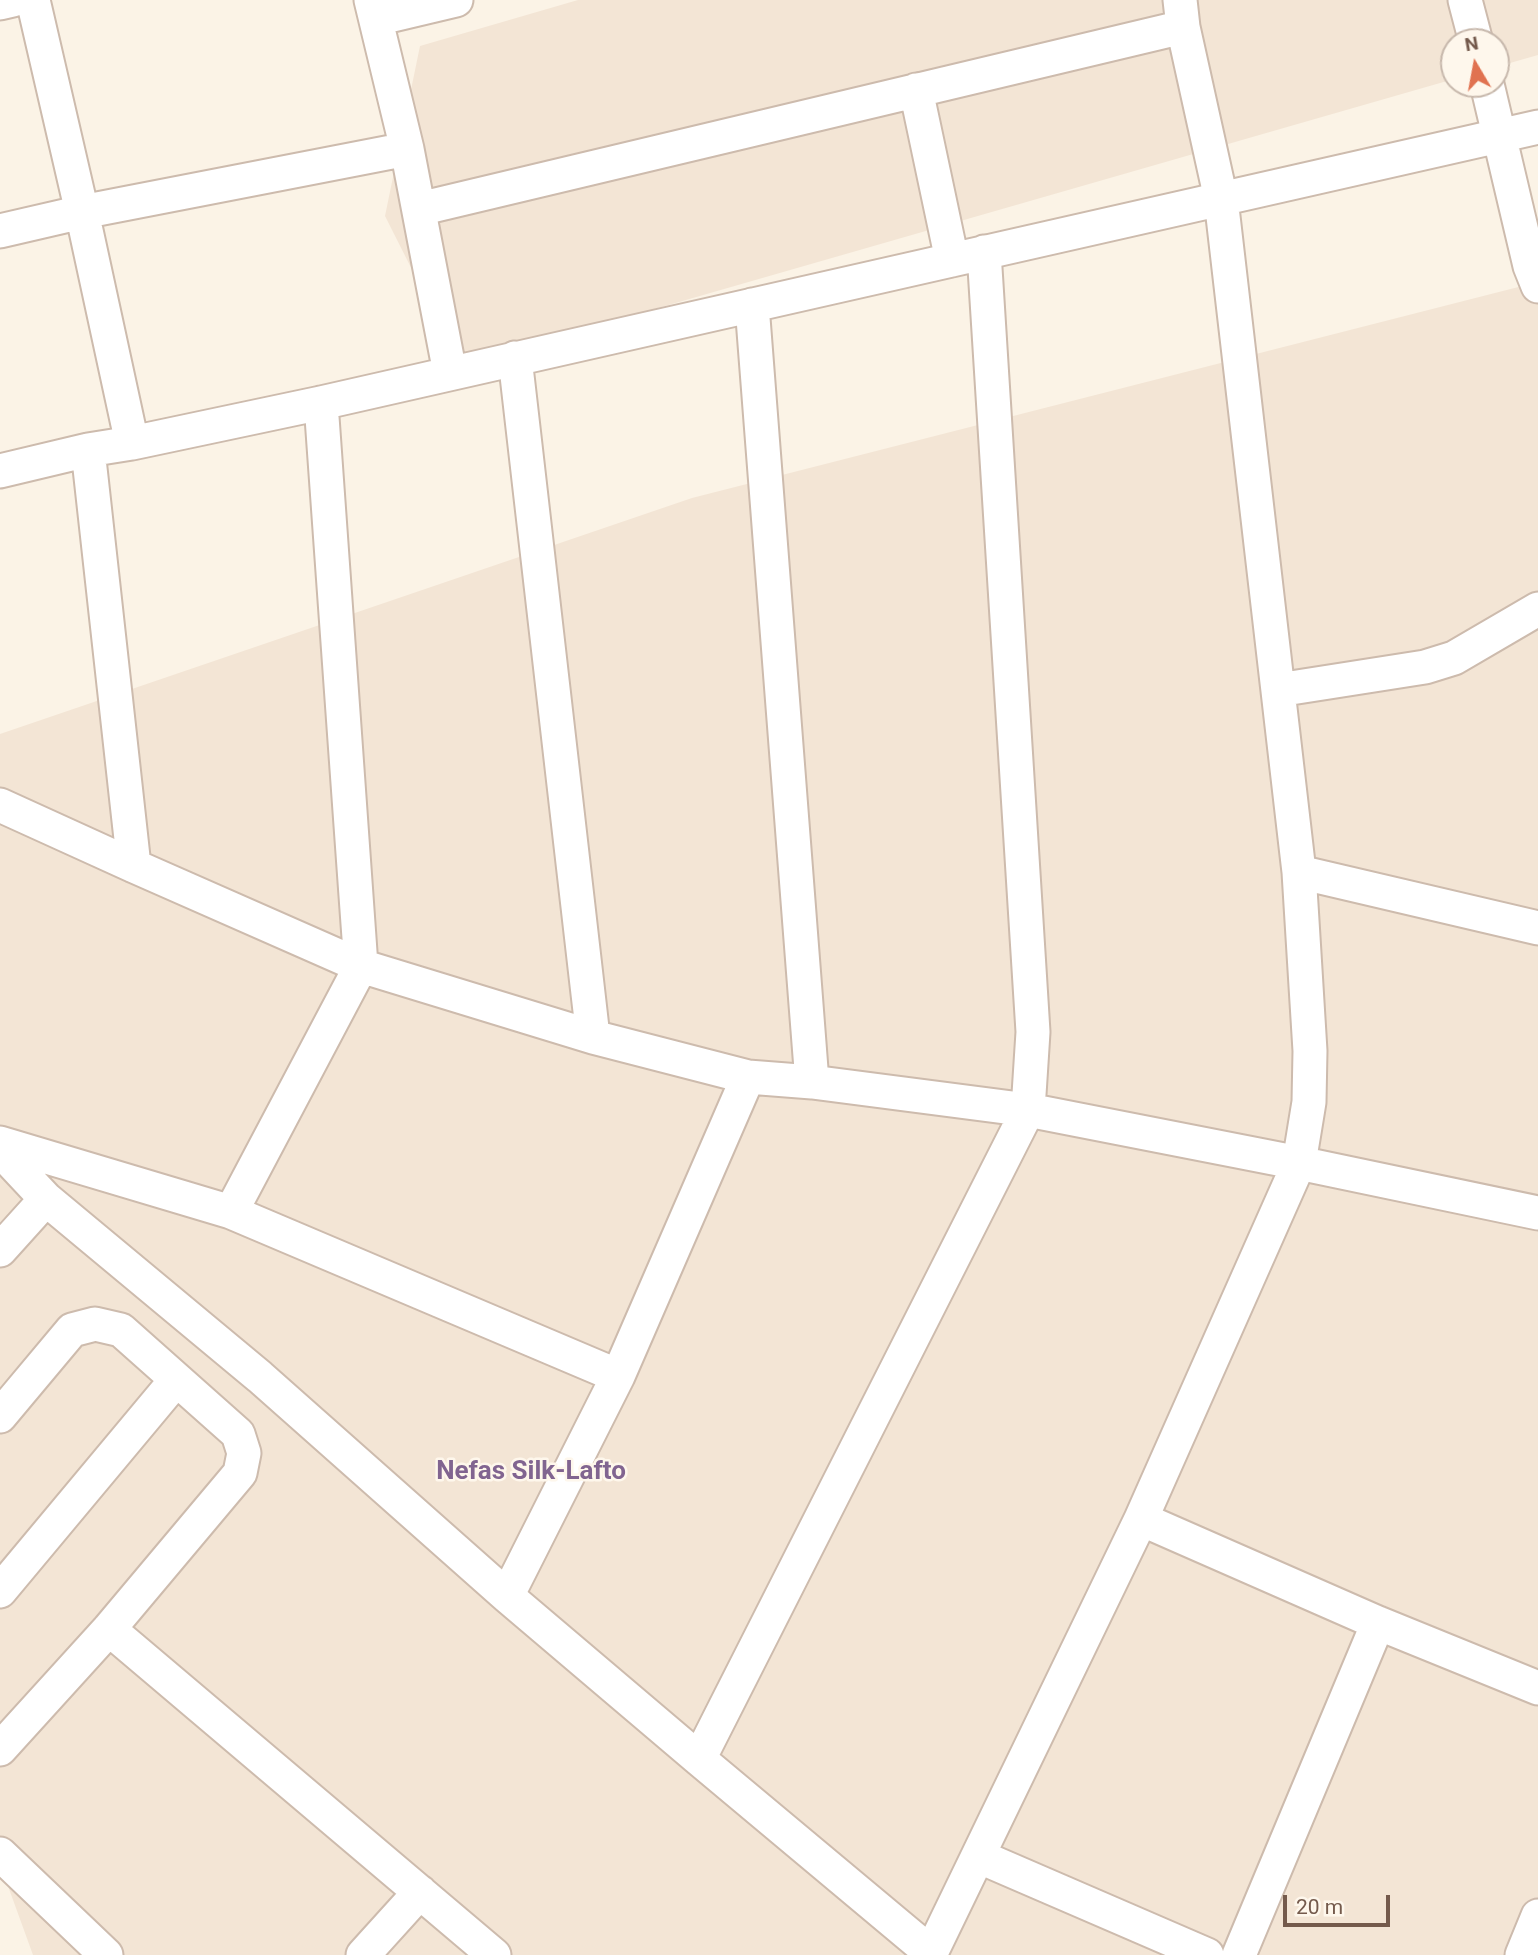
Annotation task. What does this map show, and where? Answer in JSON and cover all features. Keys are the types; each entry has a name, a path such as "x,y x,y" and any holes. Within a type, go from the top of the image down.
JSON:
{"street":[{"path":"0,3 13,0"},
{"path":"33,0 132,443"},
{"path":"450,373 407,149 373,10 456,0"},
{"path":"1465,0 1472,28"},
{"path":"0,1150 46,1199 260,1377 507,1595 931,1954 1140,1519 1299,1163 1309,1102 1310,1051 1299,873 1221,199 1182,14 916,90 419,209"},
{"path":"916,90 952,260"},
{"path":"1490,98 1530,266 1538,286"},
{"path":"0,471 88,450 321,403 1538,127"},
{"path":"0,231 82,212 407,149"},
{"path":"699,1759 1028,1110 1033,1032 984,252"},
{"path":"752,304 812,1082"},
{"path":"515,358 593,1037"},
{"path":"231,1212 361,966 321,403"},
{"path":"88,450 134,866"},
{"path":"1278,690 1425,667 1454,657 1538,609"},
{"path":"0,805 361,966 593,1037 748,1077 812,1082 1028,1110 1538,1213"},
{"path":"1299,873 1538,928"},
{"path":"507,1595 618,1376 748,1077"},
{"path":"0,1143 231,1212 618,1376"},
{"path":"0,1250 46,1199"},
{"path":"0,1416 72,1330 95,1324 121,1331 238,1434 244,1453 240,1473 109,1629 0,1749"},
{"path":"0,1591 176,1380"},
{"path":"1140,1519 1378,1623 1538,1689"},
{"path":"1239,1955 1378,1623"},
{"path":"109,1629 494,1955"},
{"path":"0,1854 107,1955"},
{"path":"978,1856 1207,1955"},
{"path":"363,1955 420,1892"}],"shaded area":[{"path":"578,0 1538,0 1538,55 1510,63 1510,28 1440,28 1440,83 460,365 385,216 420,46"},
{"path":"1538,282 1538,1955 33,1955 0,1864 0,734 692,498"}],"district":[{"name":"Nefas Silk-Lafto","path":"531,1472"}]}
